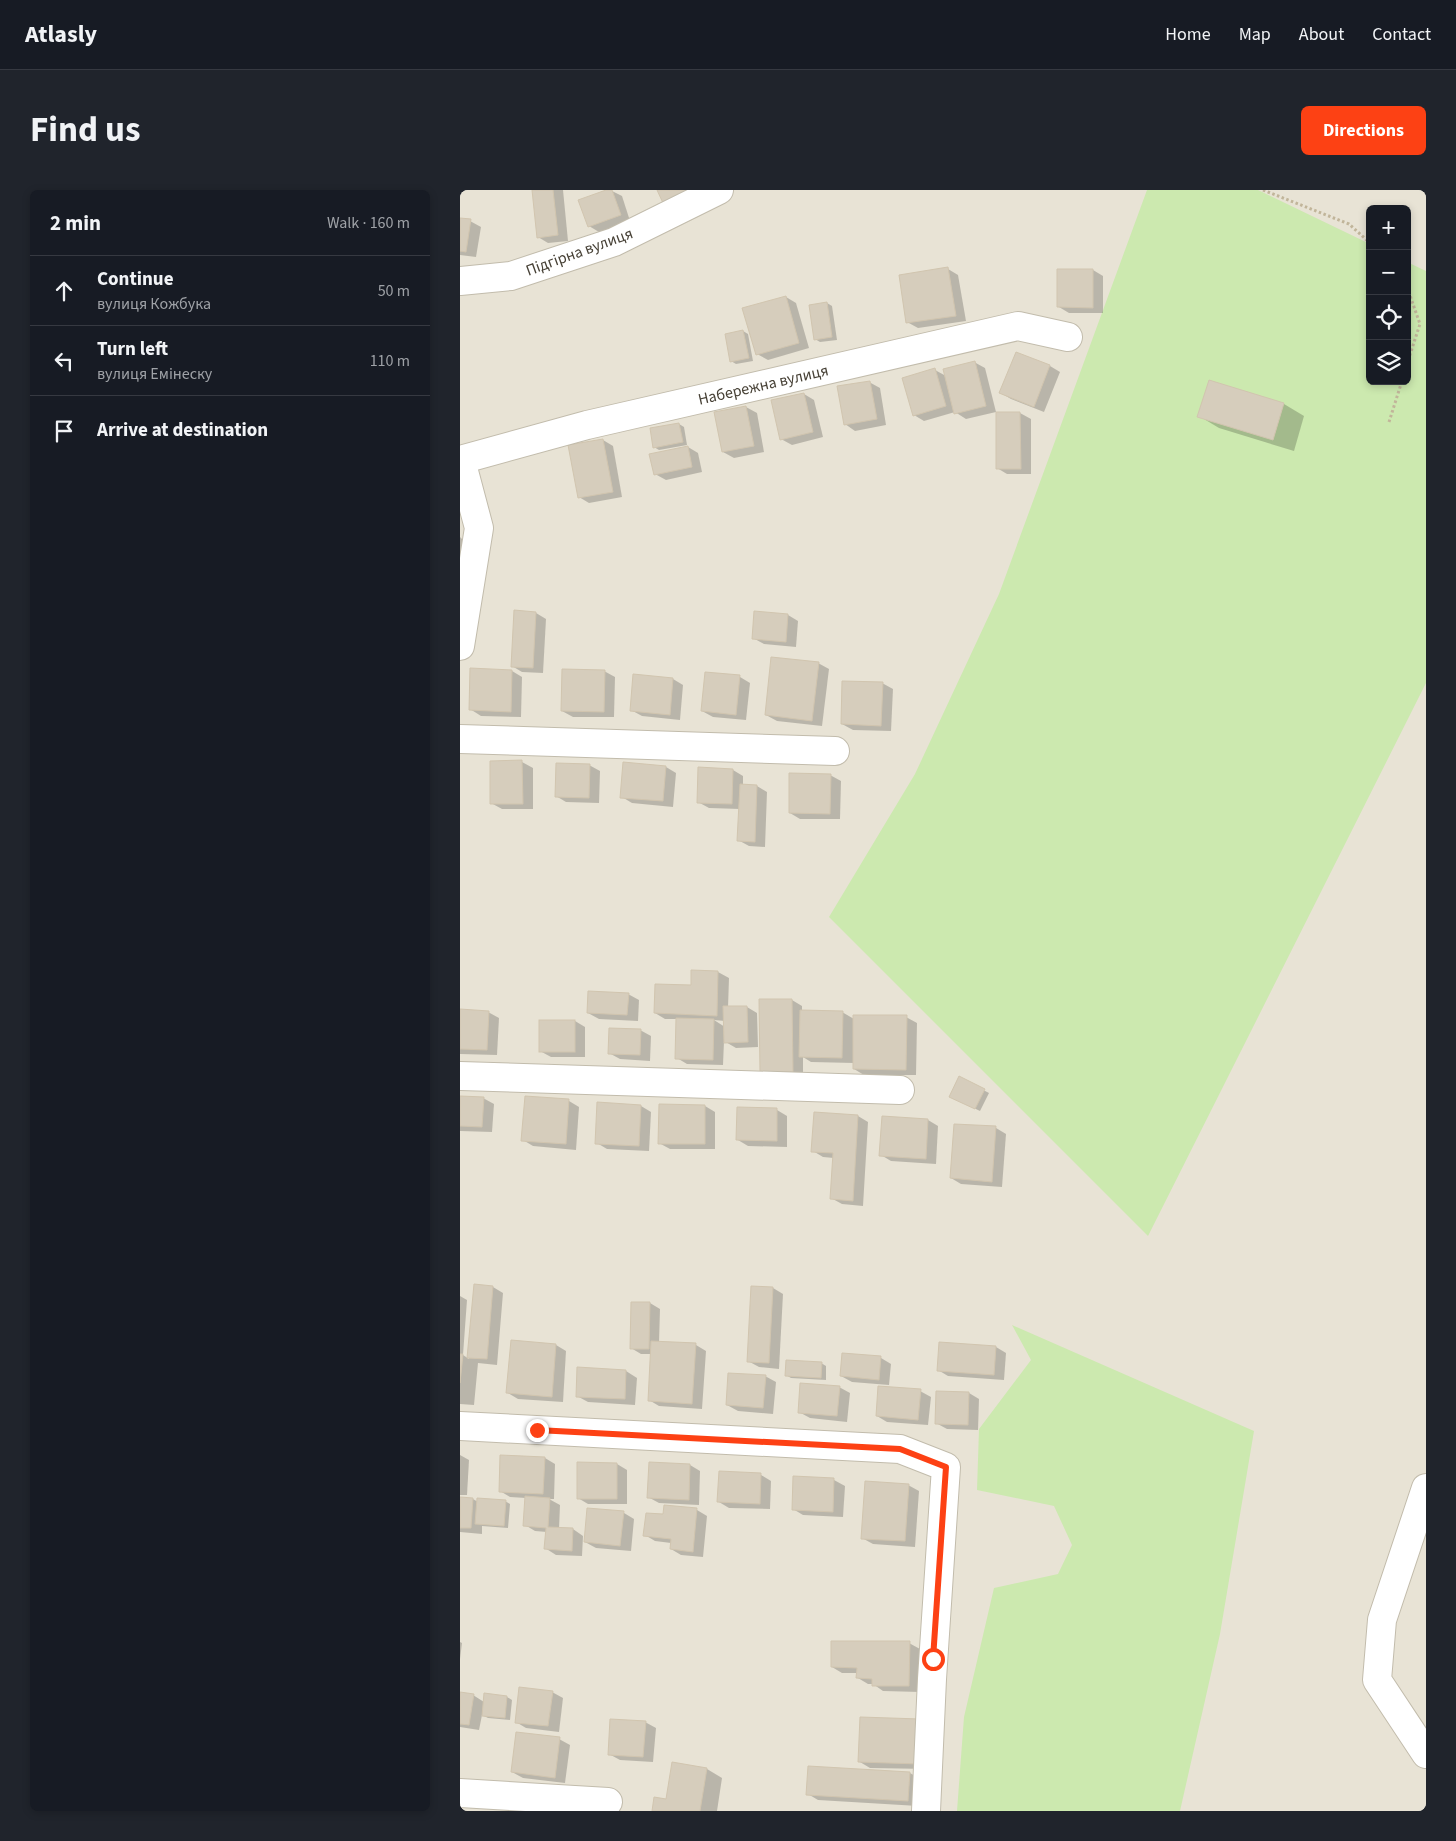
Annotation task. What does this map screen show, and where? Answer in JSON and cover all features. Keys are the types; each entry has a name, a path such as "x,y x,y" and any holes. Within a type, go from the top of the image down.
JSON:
{"street":[{"name":"Підгірна вулиця","path":"460,281 511,276 614,242 718,190"},
{"name":"Набережна вулиця","path":"460,460 587,425 1018,326 1068,337"},
{"path":"460,460 479,528 460,646"},
{"path":"460,739 835,752"},
{"path":"460,1076 900,1090"},
{"path":"460,1426 900,1449 946,1467 932,1679 926,1811"},
{"path":"1426,1488 1382,1620 1376,1680 1426,1754"},
{"path":"460,1793 608,1802"}],"path":[{"path":"1263,190 1349,224 1366,239"},
{"path":"1410,295 1420,324 1411,352"},
{"path":"1389,422 1401,385"}],"shaded area":[{"path":"460,190 1426,190 1426,1811 460,1811"}],"green space":[{"path":"1147,190 1258,190 1366,242 1366,385 1411,385 1411,264 1426,271 1426,683 1148,1236 829,917 915,774 999,594"},
{"path":"1012,1325 1254,1431 1220,1634 1180,1811 957,1811 964,1717 994,1588 1058,1574 1072,1545 1054,1506 977,1490 979,1429 1031,1360"}],"building":[{"path":"532,190 553,190 558,235 537,238"},
{"path":"606,190 612,190 621,215 588,227 578,200"},
{"path":"657,190 692,190 663,203"},
{"path":"460,218 471,219 466,252 460,251"},
{"path":"948,267 956,316 906,323 899,275"},
{"path":"1057,269 1093,269 1093,308 1057,307"},
{"path":"786,296 799,343 756,355 742,308"},
{"path":"827,302 832,337 814,340 809,305"},
{"path":"743,330 749,358 730,362 725,334"},
{"path":"1016,352 1050,365 1034,407 999,393"},
{"path":"975,361 986,406 954,414 943,369"},
{"path":"935,368 946,406 913,416 902,378"},
{"path":"1209,380 1284,403 1273,440 1197,417"},
{"path":"870,381 877,419 844,425 837,386"},
{"path":"804,393 813,432 780,440 771,400"},
{"path":"746,406 754,446 722,452 714,412"},
{"path":"996,412 1020,412 1021,469 996,469"},
{"path":"679,423 683,442 653,448 650,428"},
{"path":"603,439 613,492 578,498 568,445"},
{"path":"688,446 692,467 654,475 649,454"},
{"path":"514,610 536,612 533,668 511,667"},
{"path":"754,611 788,614 786,642 752,639"},
{"path":"771,657 819,662 812,721 765,715"},
{"path":"470,668 512,670 511,712 469,710"},
{"path":"562,669 605,670 604,712 561,711"},
{"path":"705,672 740,675 736,715 701,711"},
{"path":"633,674 673,678 670,715 630,711"},
{"path":"842,681 883,682 881,726 841,724"},
{"path":"522,760 523,804 490,804 490,761"},
{"path":"623,762 666,766 663,801 620,798"},
{"path":"556,763 590,764 589,798 555,797"},
{"path":"698,767 733,769 732,804 697,803"},
{"path":"789,773 831,774 830,814 789,813"},
{"path":"740,784 757,785 755,842 737,841"},
{"path":"691,970 718,971 717,1016 654,1013 655,984 691,985"},
{"path":"588,991 629,993 627,1015 587,1013"},
{"path":"759,999 792,999 793,1072 760,1072"},
{"path":"723,1006 747,1006 748,1042 724,1043"},
{"path":"460,1009 489,1011 487,1050 460,1049"},
{"path":"800,1010 843,1011 842,1058 799,1057"},
{"path":"853,1015 907,1015 906,1070 853,1069"},
{"path":"676,1018 714,1019 713,1060 675,1059"},
{"path":"539,1020 575,1020 575,1052 539,1052"},
{"path":"609,1028 641,1029 640,1055 608,1054"},
{"path":"959,1076 985,1089 975,1109 949,1097"},
{"path":"460,1096 484,1097 482,1127 460,1126"},
{"path":"525,1096 569,1099 566,1144 521,1141"},
{"path":"597,1102 641,1105 639,1146 595,1144"},
{"path":"659,1104 705,1105 705,1144 658,1144"},
{"path":"737,1107 777,1108 777,1141 736,1140"},
{"path":"814,1112 858,1115 853,1201 830,1199 833,1153 811,1152"},
{"path":"882,1116 928,1119 926,1159 879,1156"},
{"path":"954,1124 996,1126 992,1182 950,1178"},
{"path":"474,1284 493,1286 487,1359 467,1358"},
{"path":"751,1286 773,1287 769,1363 747,1362"},
{"path":"631,1302 650,1302 649,1349 630,1349"},
{"path":"511,1340 556,1344 552,1397 506,1393"},
{"path":"651,1341 696,1343 692,1404 648,1401"},
{"path":"939,1342 996,1346 994,1375 937,1371"},
{"path":"842,1353 881,1356 879,1380 840,1376"},
{"path":"460,1354 463,1354 460,1383"},
{"path":"786,1360 822,1362 821,1378 785,1376"},
{"path":"577,1367 626,1370 625,1399 576,1397"},
{"path":"728,1373 766,1375 763,1408 726,1405"},
{"path":"800,1383 840,1386 837,1416 798,1413"},
{"path":"878,1386 921,1389 918,1420 876,1416"},
{"path":"936,1391 969,1392 968,1425 935,1424"},
{"path":"500,1455 545,1457 543,1494 499,1492"},
{"path":"577,1462 617,1463 617,1499 577,1499"},
{"path":"649,1462 690,1464 689,1500 647,1498"},
{"path":"719,1471 761,1473 760,1504 717,1502"},
{"path":"793,1476 834,1478 833,1512 792,1510"},
{"path":"865,1481 909,1484 905,1541 861,1539"},
{"path":"525,1496 550,1498 548,1527 573,1528 572,1551 544,1549 546,1528 523,1526"},
{"path":"460,1497 473,1498 471,1528 460,1528"},
{"path":"477,1498 506,1500 504,1526 475,1524"},
{"path":"664,1505 697,1508 693,1552 670,1549 671,1539 643,1536 646,1513 663,1514"},
{"path":"587,1508 624,1511 620,1546 584,1542"},
{"path":"831,1641 910,1641 909,1686 872,1686 872,1679 856,1678 857,1668 831,1667"},
{"path":"519,1687 553,1691 548,1726 515,1723"},
{"path":"460,1692 474,1694 469,1725 460,1724"},
{"path":"484,1693 507,1696 505,1718 482,1716"},
{"path":"860,1717 920,1719 919,1764 858,1762"},
{"path":"610,1719 646,1721 643,1757 608,1755"},
{"path":"516,1732 560,1737 555,1778 511,1772"},
{"path":"672,1762 707,1768 700,1811 652,1811 654,1797 666,1799"},
{"path":"808,1766 910,1772 908,1801 806,1795"}],"route":[{"path":"537,1430 900,1449 946,1467 933,1659"}]}
